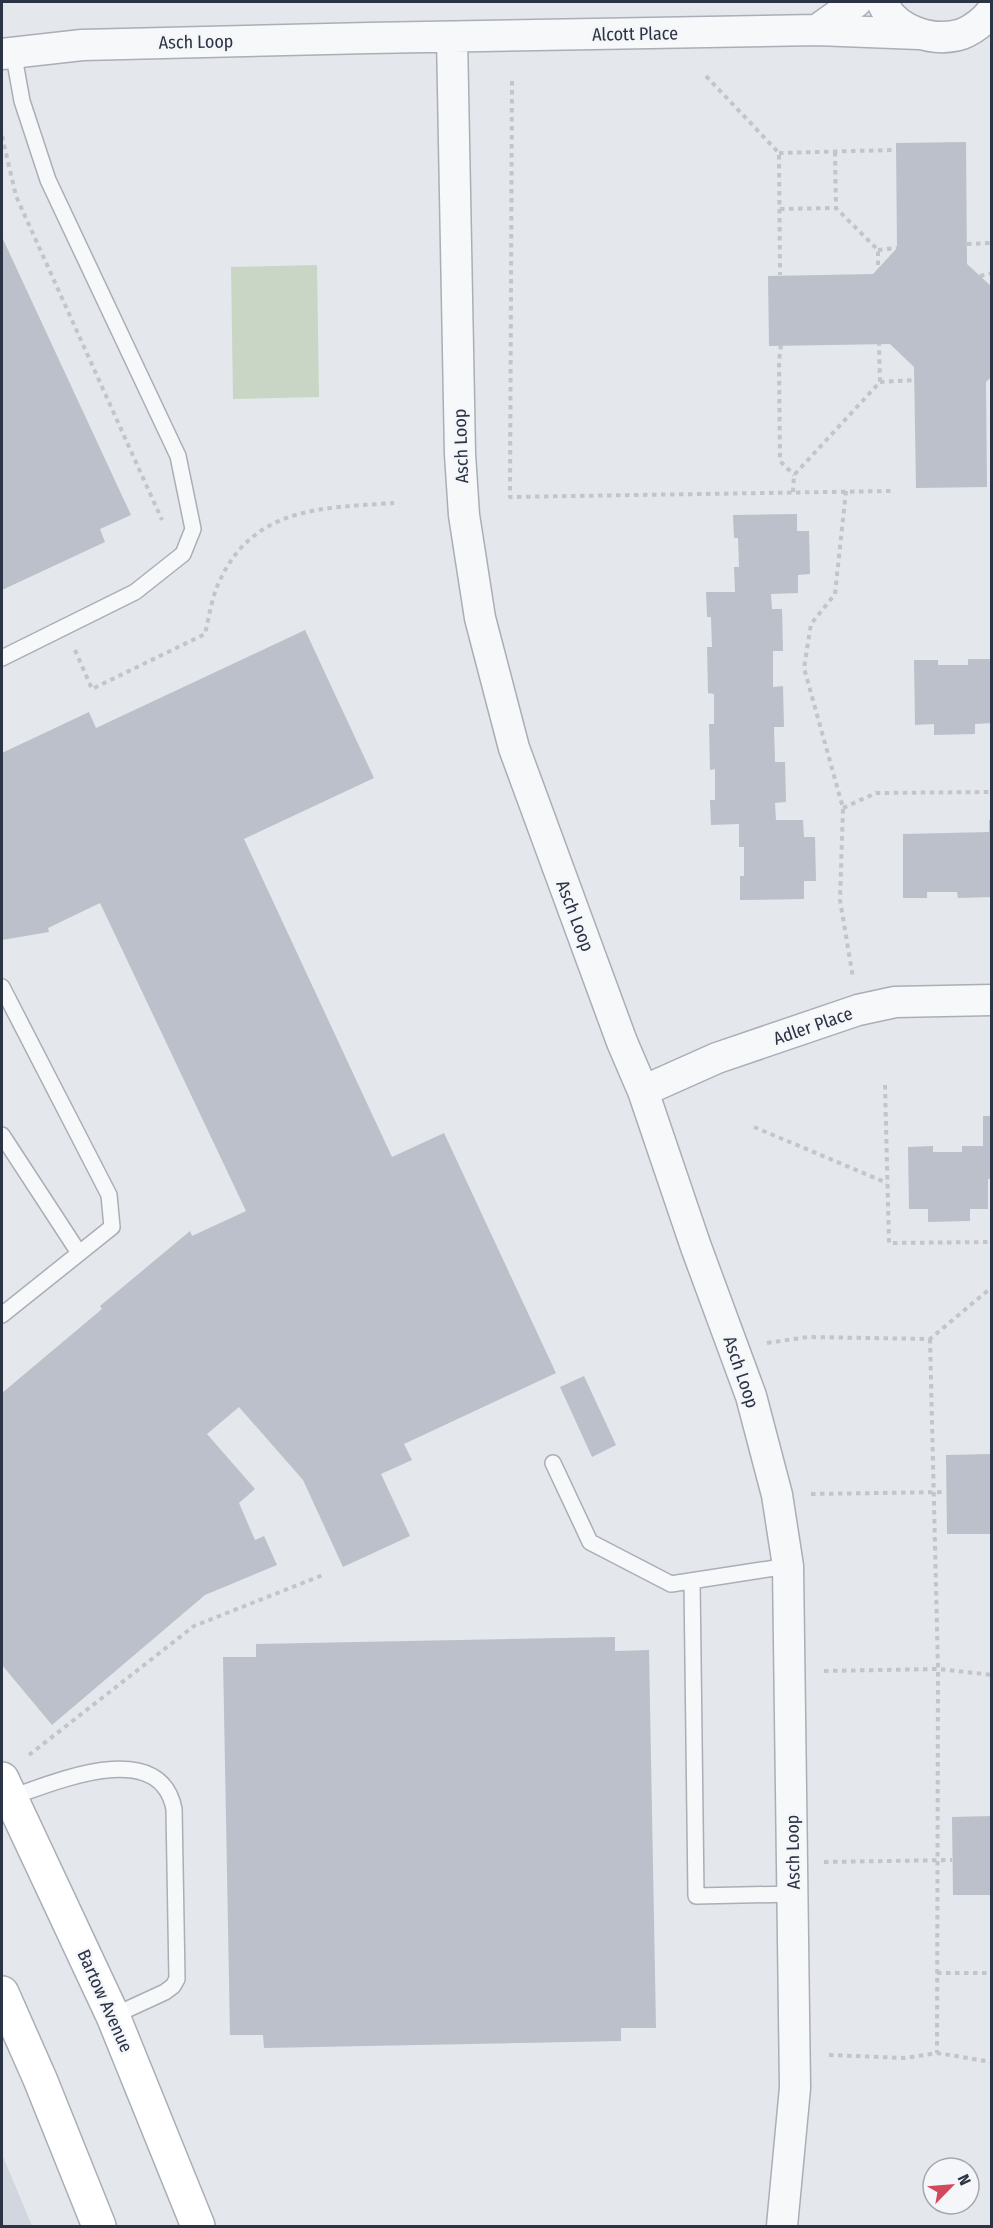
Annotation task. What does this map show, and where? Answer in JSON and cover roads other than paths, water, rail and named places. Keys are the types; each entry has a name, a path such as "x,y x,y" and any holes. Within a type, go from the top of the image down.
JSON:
{"main road":[{"name":"Bartow Avenue","path":"7,1788 113,2016 198,2226"},
{"path":"2,1993 40,2079 99,2226"}],"street":[{"path":"817,30 856,2"},
{"path":"882,2 899,23 919,34"},
{"name":"Alcott Place","path":"452,37 817,30 941,37 963,33 982,22 992,11"},
{"name":"Asch Loop","path":"7,52 82,45 452,37 460,454 464,515 480,618 514,748 622,1042 643,1091 751,1396 777,1495 788,1566 795,2088 782,2226"},
{"name":"Adler Place","path":"643,1091 717,1058 858,1010 895,1002 992,1000"}],"lane":[{"path":"2,658 135,592 183,554 193,529 178,456 48,180 7,52"},
{"path":"2,987 109,1195 112,1227 2,1315"},
{"path":"2,1135 79,1253"},
{"path":"553,1463 590,1542 671,1584 788,1566"},
{"path":"692,1581 696,1896 794,1894"},
{"path":"7,1788 52,1784 86,1774 124,1769 143,1772 156,1779 171,1796 174,1809 177,1978 173,1986 165,1992 113,2016"}]}
